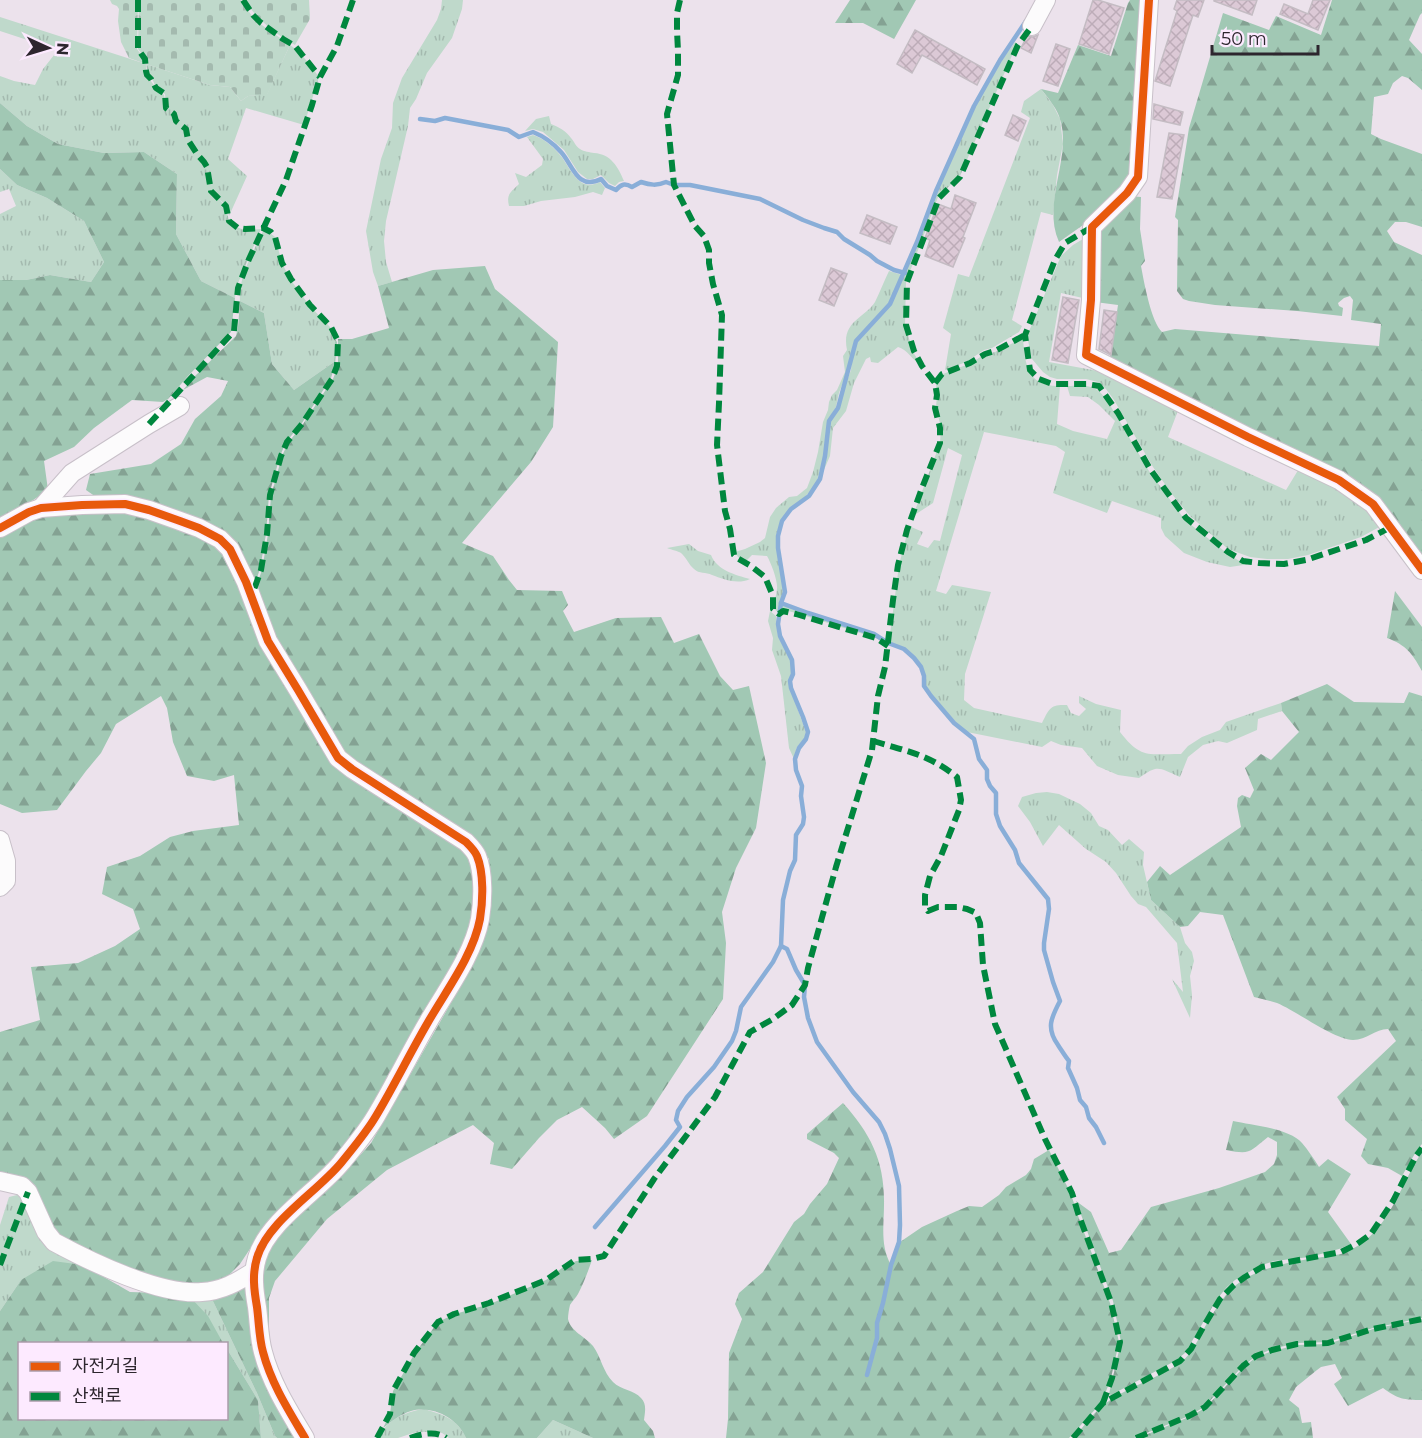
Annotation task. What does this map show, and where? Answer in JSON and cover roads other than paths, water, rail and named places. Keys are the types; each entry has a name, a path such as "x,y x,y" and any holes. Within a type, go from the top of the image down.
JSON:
{"street":[{"path":"1032,26 1046,0"},
{"path":"1149,0 1138,177 1127,193 1092,227 1091,300 1086,356 1339,480 1373,504 1422,570"},
{"path":"41,508 72,473 180,406"},
{"path":"0,528 41,508 125,504 180,521 220,539 230,549 246,582 268,641 338,758 466,842 476,854 480,867 482,894 480,920 469,952 366,1132 338,1167 278,1224 257,1255 254,1292 262,1351 274,1382 305,1438"},
{"path":"0,840 6,861 6,881 0,887"},
{"path":"0,1181 22,1186 28,1192 46,1232 54,1242 128,1276 166,1289 201,1293 224,1288 254,1272"}],"waterway":[{"path":"595,1227 680,1127 676,1120 678,1111 732,1041 741,1007 773,962 781,946 783,900 795,860 796,835 803,824 804,817 802,786 795,759 808,732 791,688 792,660 780,636 778,624 785,592 778,536 782,521 791,509 809,496 820,479 829,421 838,408 856,341 890,304 974,106 1000,60 1026,21"},
{"path":"420,119 435,121 445,118 508,130 519,137 533,132 552,143 581,179 586,182 601,179 607,186 616,190 623,185 632,187 641,182 654,185 666,182 760,199 803,220 837,232 877,261 905,273"},
{"path":"781,603 874,634 904,649 921,667 924,686 931,696 954,723 974,739 979,759 987,770 987,779 996,793 996,814 1000,826 1015,850 1019,863 1048,899 1044,950 1060,1001 1052,1018 1052,1033 1069,1061 1068,1068 1080,1100 1086,1107 1089,1118 1104,1143"},
{"path":"781,946 787,949 805,985 804,997 808,1018 817,1042 853,1092 879,1122 885,1134 899,1186 899,1242 877,1323 877,1338 867,1375"}]}
